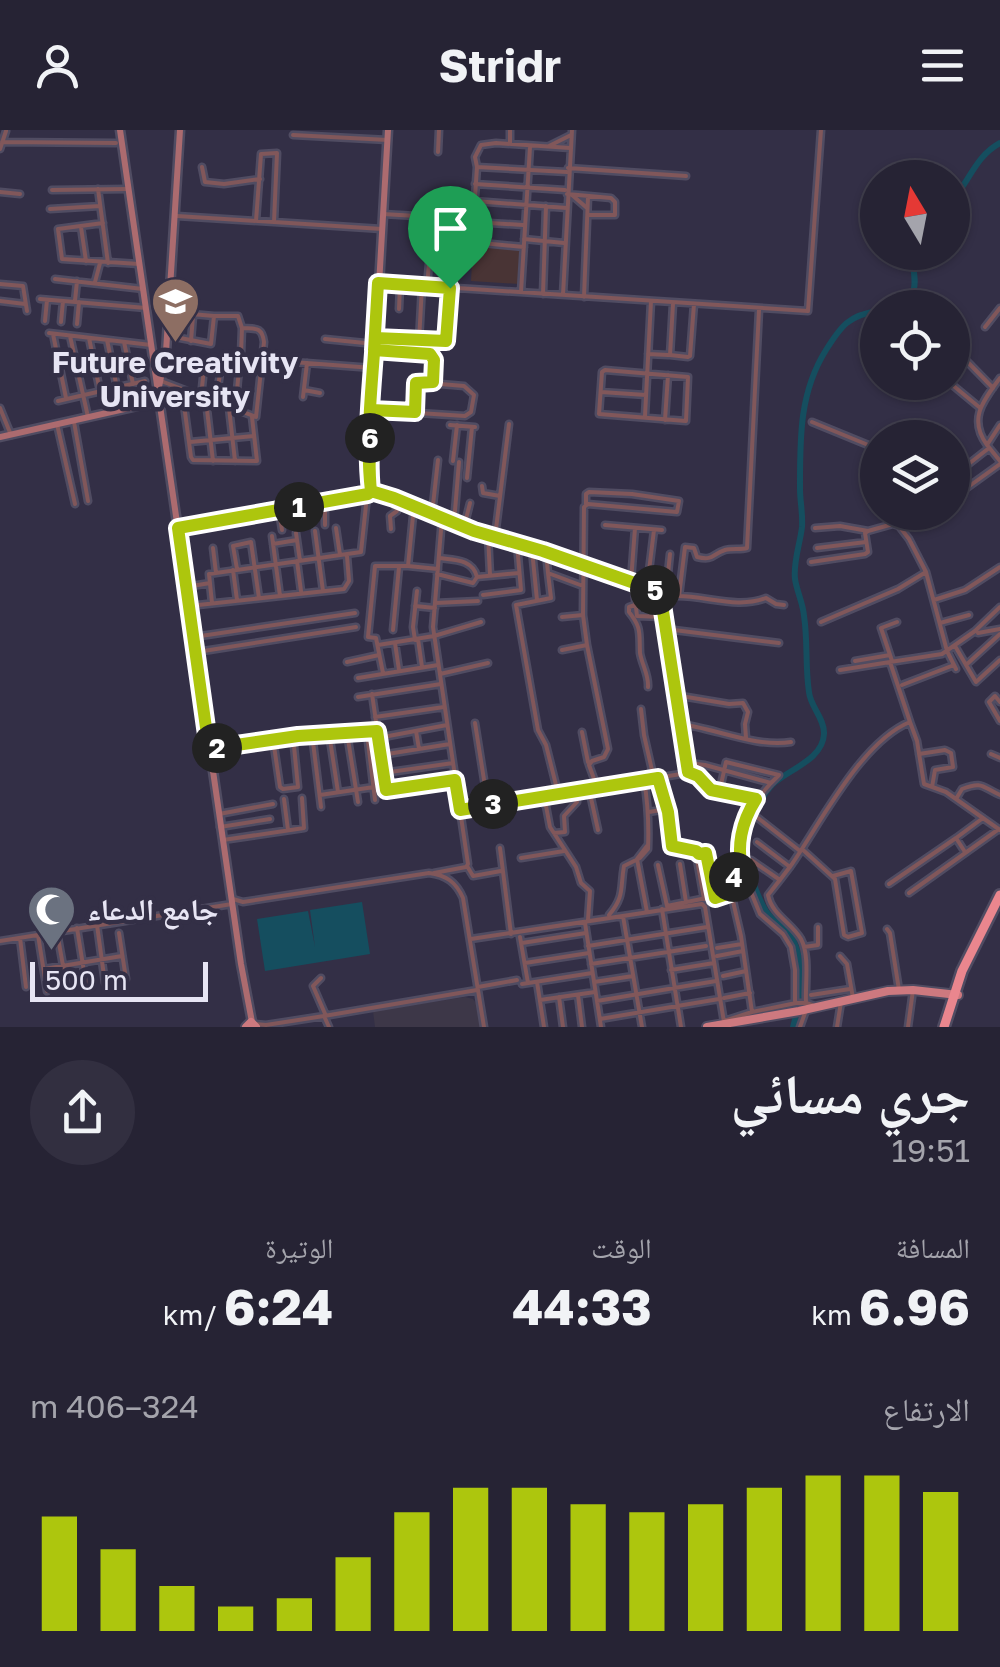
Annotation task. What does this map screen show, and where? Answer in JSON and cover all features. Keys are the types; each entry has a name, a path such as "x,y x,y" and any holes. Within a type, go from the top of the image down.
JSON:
{"highway":[{"path":"964,972 1000,895"},
{"path":"946,1027 953,994 1000,904"}],"main road":[{"path":"120,130 160,386"},
{"path":"180,130 160,401 252,1024"},
{"path":"178,528 369,493 388,130"},
{"path":"0,437 160,401"},
{"path":"707,1027 841,1002 852,994 913,990 953,994"}],"street":[{"path":"438,152 439,130"},
{"path":"510,130 510,144"},
{"path":"378,283 808,311 821,130"},
{"path":"0,149 6,131"},
{"path":"549,146 572,132"},
{"path":"563,296 572,132"},
{"path":"294,135 388,140"},
{"path":"2,142 116,143"},
{"path":"524,247 472,243 476,157 482,144 570,148"},
{"path":"521,292 530,145"},
{"path":"256,221 262,154 278,154 274,222"},
{"path":"202,167 205,182 224,184 260,179"},
{"path":"477,167 686,176"},
{"path":"475,184 527,187 613,199 616,214 588,212 569,193"},
{"path":"98,189 108,263"},
{"path":"52,190 129,189"},
{"path":"0,192 20,194"},
{"path":"584,297 588,196"},
{"path":"474,202 567,208"},
{"path":"50,209 101,206"},
{"path":"543,294 546,206"},
{"path":"382,214 432,218 419,341"},
{"path":"175,216 382,229"},
{"path":"472,222 525,225"},
{"path":"103,223 58,228 60,256 66,261 139,264"},
{"path":"80,226 86,262"},
{"path":"524,239 565,242"},
{"path":"95,284 100,263"},
{"path":"55,279 143,288"},
{"path":"77,282 77,324"},
{"path":"0,284 22,286 27,311"},
{"path":"399,310 400,284"},
{"path":"375,344 446,341 450,288"},
{"path":"45,321 43,299 146,308"},
{"path":"0,301 26,304"},
{"path":"61,322 63,301"},
{"path":"645,418 651,301"},
{"path":"670,356 673,302"},
{"path":"648,354 690,357 694,304"},
{"path":"678,596 685,547 694,548 697,557 703,559 714,558 724,550 748,548 759,308"},
{"path":"985,327 1000,308"},
{"path":"169,312 238,316 242,328 241,354"},
{"path":"191,341 194,314"},
{"path":"167,336 211,344 214,316"},
{"path":"160,386 257,416 264,342 261,330 242,328"},
{"path":"66,399 50,334 151,344"},
{"path":"70,336 88,418"},
{"path":"88,338 100,391"},
{"path":"325,339 430,354 434,360 433,382"},
{"path":"107,340 117,388"},
{"path":"124,342 133,384"},
{"path":"236,461 232,410 240,359 262,361"},
{"path":"294,362 373,368"},
{"path":"307,363 303,394 320,393"},
{"path":"970,364 993,388"},
{"path":"213,461 203,398 204,368 220,373 216,403"},
{"path":"604,370 647,373 688,378 685,422 600,414 604,370"},
{"path":"665,420 668,375"},
{"path":"970,485 1000,462 978,433 979,407 1000,378"},
{"path":"58,401 145,382"},
{"path":"371,410 464,416 471,412 474,396 460,386 416,383 415,412"},
{"path":"182,390 192,460 257,460 252,417"},
{"path":"600,392 646,395"},
{"path":"970,400 979,407"},
{"path":"0,408 10,435"},
{"path":"74,420 88,501"},
{"path":"812,422 860,442"},
{"path":"57,424 75,504"},
{"path":"490,575 491,536 509,424"},
{"path":"454,523 454,425 473,427 467,478"},
{"path":"970,466 988,447 1000,425"},
{"path":"188,442 254,436"},
{"path":"432,514 438,460"},
{"path":"453,461 468,464"},
{"path":"482,486 482,494 500,496"},
{"path":"446,490 457,492"},
{"path":"212,604 209,574 361,552 369,493 393,497 464,527 663,593 737,602 766,598 784,605"},
{"path":"586,504 677,512 679,501 586,494 583,565 586,644 608,748 604,758 591,762 589,767"},
{"path":"390,529 390,518 397,512 393,497"},
{"path":"324,503 325,525"},
{"path":"464,527 470,503"},
{"path":"314,505 315,519"},
{"path":"408,566 414,506"},
{"path":"296,508 298,522"},
{"path":"456,510 468,514"},
{"path":"279,511 282,530"},
{"path":"442,518 434,636 467,866 473,876 503,871"},
{"path":"605,525 662,530"},
{"path":"815,528 850,526 872,530"},
{"path":"189,606 346,587 349,581 336,528"},
{"path":"635,528 632,582 637,616 664,617"},
{"path":"647,587 654,530"},
{"path":"902,530 926,572 947,652 955,667 902,685"},
{"path":"315,531 323,591"},
{"path":"811,562 865,554 868,531"},
{"path":"272,536 280,596"},
{"path":"273,544 296,537 301,594"},
{"path":"237,601 232,546 250,541 259,598"},
{"path":"816,548 866,542"},
{"path":"483,595 520,591 518,544"},
{"path":"212,548 216,573"},
{"path":"532,548 537,600"},
{"path":"546,552 550,598 516,605 538,730 546,745 558,793"},
{"path":"670,554 663,593 664,617 688,772"},
{"path":"438,558 471,565 477,577"},
{"path":"382,673 378,645 375,638 368,637 375,566 408,566 472,584 477,577 520,573"},
{"path":"393,630 399,567"},
{"path":"934,600 965,590 1000,567"},
{"path":"821,622 898,589 926,572"},
{"path":"548,574 583,586"},
{"path":"186,587 210,583"},
{"path":"362,584 374,584"},
{"path":"417,592 413,628 422,667"},
{"path":"415,606 478,602"},
{"path":"359,604 371,605"},
{"path":"635,605 629,607 629,612 641,635 648,687"},
{"path":"978,635 1000,607"},
{"path":"194,638 355,613"},
{"path":"562,617 584,615"},
{"path":"940,623 969,615"},
{"path":"378,645 434,636 480,622"},
{"path":"898,622 881,628 887,660 920,754 923,782 1000,829 909,893"},
{"path":"197,652 356,626"},
{"path":"666,629 779,643"},
{"path":"855,661 939,655 982,631 1000,631"},
{"path":"966,665 1000,631"},
{"path":"985,634 983,640 987,645"},
{"path":"395,643 399,670"},
{"path":"562,650 586,644"},
{"path":"955,646 976,682 1000,660"},
{"path":"347,662 380,655"},
{"path":"840,670 887,660"},
{"path":"440,674 488,663"},
{"path":"358,678 438,665"},
{"path":"358,696 441,684"},
{"path":"372,694 387,790 455,780"},
{"path":"676,695 743,703 748,710 746,738"},
{"path":"1000,702 995,696 989,702 1000,721"},
{"path":"375,717 444,707"},
{"path":"641,709 672,847 706,854 715,898"},
{"path":"799,1008 804,947 768,898 856,768 910,722"},
{"path":"474,723 488,805"},
{"path":"680,724 782,744 790,742"},
{"path":"209,749 312,734 378,735 447,725"},
{"path":"416,731 419,749"},
{"path":"366,732 376,800"},
{"path":"582,732 597,787"},
{"path":"329,733 338,792"},
{"path":"312,734 321,807"},
{"path":"348,734 358,802"},
{"path":"273,739 283,789 299,786 294,736"},
{"path":"380,755 450,744"},
{"path":"920,754 951,752 952,767 933,772 932,787"},
{"path":"991,754 1000,758"},
{"path":"720,790 728,762 780,775 749,811 739,856 760,914 791,946 800,1027"},
{"path":"383,773 452,763"},
{"path":"686,763 771,783"},
{"path":"460,810 688,772 698,776 711,790 756,799"},
{"path":"607,918 619,902 624,866 648,851 649,812 644,780"},
{"path":"956,799 962,789 978,784 1000,795"},
{"path":"320,794 374,787"},
{"path":"589,789 598,830"},
{"path":"554,833 565,832 564,816 578,802 573,792"},
{"path":"537,797 546,806 550,827 576,867 581,883 589,890 586,933 601,1027"},
{"path":"284,798 288,830"},
{"path":"222,840 306,826 302,798"},
{"path":"219,814 273,804"},
{"path":"649,812 666,808"},
{"path":"758,818 833,876 844,935 862,933 851,871 833,876"},
{"path":"889,884 983,818"},
{"path":"220,826 270,820"},
{"path":"956,838 965,852"},
{"path":"757,842 790,866"},
{"path":"500,848 511,934"},
{"path":"521,858 564,851"},
{"path":"699,854 696,855 704,900"},
{"path":"638,860 647,912"},
{"path":"751,860 780,880"},
{"path":"680,864 686,902"},
{"path":"719,864 742,944 752,1012"},
{"path":"658,865 666,905 728,895"},
{"path":"0,941 467,866"},
{"path":"434,873 450,879 459,890 484,1027"},
{"path":"728,895 730,880 744,874"},
{"path":"470,939 702,904 724,1024 752,1012 799,1008"},
{"path":"662,910 681,1027"},
{"path":"622,916 642,1027"},
{"path":"97,925 105,983"},
{"path":"525,963 708,927"},
{"path":"77,928 86,984"},
{"path":"804,947 818,945 818,928"},
{"path":"887,929 899,990"},
{"path":"57,932 67,988"},
{"path":"119,933 126,980"},
{"path":"522,983 525,963 521,940 586,933"},
{"path":"38,935 47,991"},
{"path":"20,938 26,986"},
{"path":"718,948 742,944"},
{"path":"591,964 706,946"},
{"path":"717,956 743,952"},
{"path":"44,970 122,956"},
{"path":"811,995 852,994 847,964 840,956"},
{"path":"671,970 714,963"},
{"path":"722,976 746,971"},
{"path":"252,1024 326,1016 592,973"},
{"path":"594,982 633,976"},
{"path":"321,978 313,986 329,1027"},
{"path":"597,1001 717,981"},
{"path":"537,982 544,1027"},
{"path":"908,1027 913,990"},
{"path":"540,1000 595,992"},
{"path":"600,1019 750,993"},
{"path":"578,995 582,1027"},
{"path":"559,998 563,1027"},
{"path":"838,1027 841,1002"}],"shaded area":[{"path":"473,246 522,249 520,284 471,281"},
{"path":"465,997 476,1003 481,1027 375,1027 373,1011"}],"water":[{"path":"362,902 370,954 265,971 257,919 308,911 315,947 310,910"}],"waterway":[{"path":"970,175 1000,143"},
{"path":"913,290 914,270"},
{"path":"793,1027 798,1006 799,958 789,934 769,915 759,898 745,847 754,814 767,791 811,758 824,734 809,692 805,625 795,579 802,527 801,434 817,366 836,334 860,316"}],"place":[{"name":"Future Creativity University","path":"175,344"},
{"name":"جامع الدعاء","path":"52,952"}],"route":[{"path":"450,288 378,283 374,350 430,354 434,360 433,382 416,383 415,412 371,410 369,457 369,478 371,491 494,538 660,592 688,772 698,776 711,790 756,799 740,844 744,874 730,880 730,893 725,896 715,898 706,853 672,846 658,778 460,810 455,780 386,790 377,731 298,736 209,749 178,528 368,494 371,491 369,457 373,371 374,350 375,338 446,341 450,288"}]}
